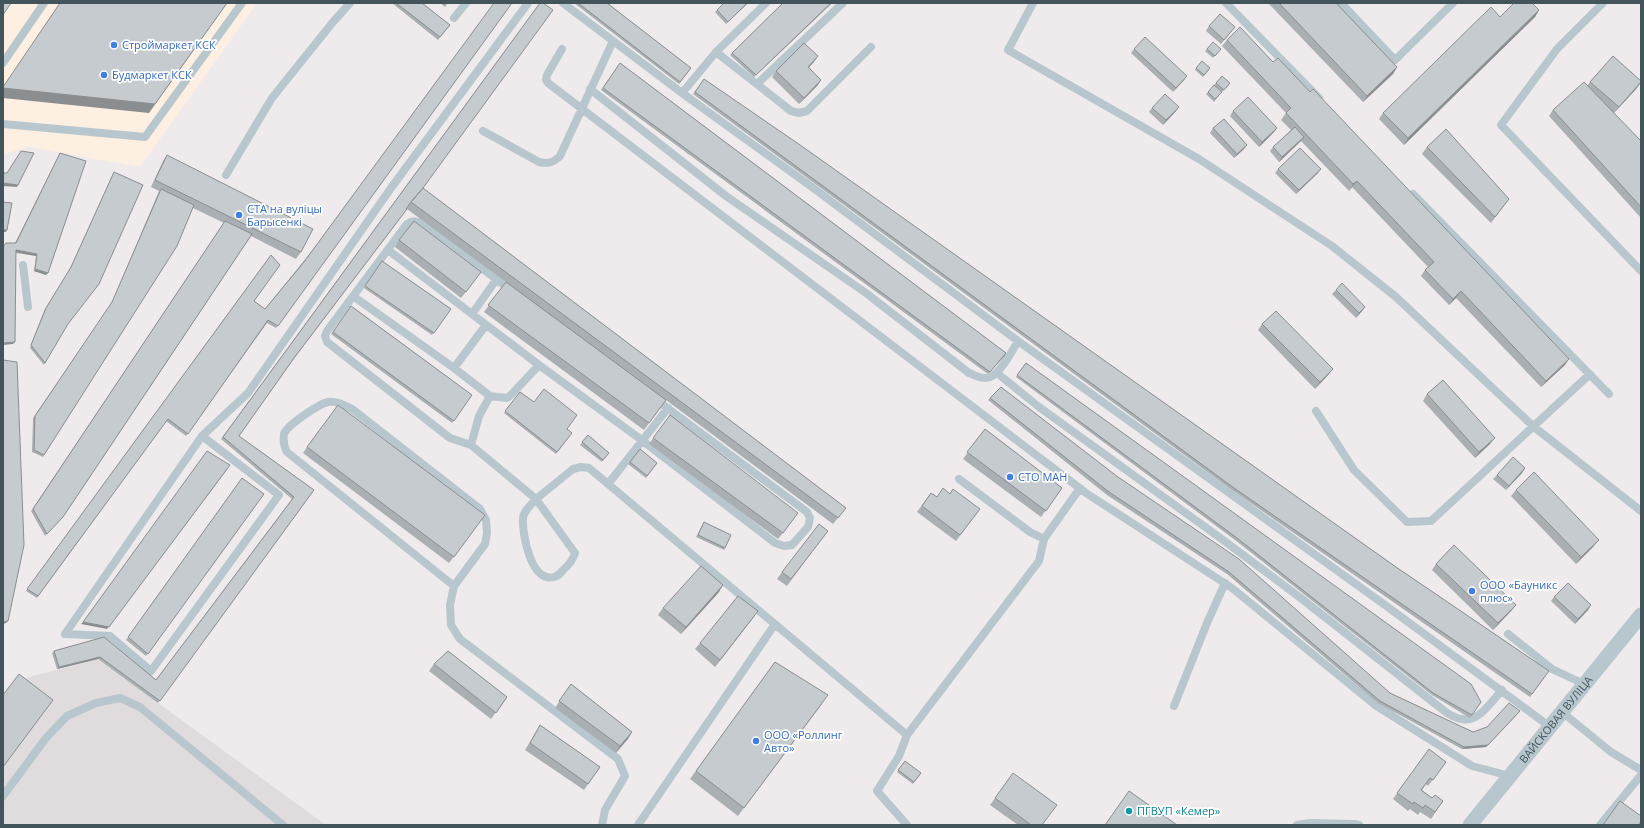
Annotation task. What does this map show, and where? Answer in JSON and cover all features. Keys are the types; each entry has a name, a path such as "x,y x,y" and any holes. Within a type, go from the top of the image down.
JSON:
{"street":[{"name":"ВАЙСКОВАЯ ВУЛІЦА","path":"1470,825 1549,726 1641,615"}],"lane":[{"path":"3,63 44,3"},
{"path":"3,124 145,137 242,3"},
{"path":"226,175 272,98 350,3"},
{"path":"454,18 466,3"},
{"path":"202,436 279,495 151,672 110,636 66,634 202,436 248,394 391,188 528,3"},
{"path":"563,3 682,93 816,190 1018,341 1502,690 1549,726"},
{"path":"682,93 716,52 766,3"},
{"path":"757,84 843,3"},
{"path":"1033,3 1008,50 1199,159 1332,246 1396,297 1534,427 1641,511"},
{"path":"1226,3 1327,106"},
{"path":"1341,3 1395,60 1453,3"},
{"path":"1603,3 1557,49 1501,125 1641,271"},
{"path":"483,131 539,162 548,163 555,161 560,156 613,41"},
{"path":"716,52 791,111 799,113 806,111 871,47"},
{"path":"562,49 547,75 546,80 548,84 1080,488 1225,584 1375,705 1472,766 1510,776"},
{"path":"590,90 726,196 866,293 969,373 978,377 990,377 997,372 1018,341"},
{"path":"1405,186 1609,394"},
{"path":"522,299 423,224 417,221 411,222 407,224 325,336 327,342 450,438 471,445 536,499 575,553 574,559 567,567 555,577 546,578 539,573 532,564 526,540 523,518 525,512 536,499 573,469 581,467 589,468 907,735"},
{"path":"388,250 539,365 643,441 775,543 784,546 792,544 808,527 810,518 807,512 649,394"},
{"path":"23,265 28,307"},
{"path":"472,314 496,280"},
{"path":"353,296 454,368 490,396 507,398 539,365"},
{"path":"454,368 486,325"},
{"path":"997,372 1039,407 1212,532 1296,595 1447,713 1461,720 1470,720 1481,713 1502,690"},
{"path":"1316,411 1354,470 1407,522 1431,521 1590,374"},
{"path":"471,445 479,416 490,396"},
{"path":"454,586 288,452 284,445 284,434 290,426 322,404 330,402 339,403 352,408 480,509 486,520 487,533 485,544 454,586 450,605 451,625 460,639 618,759 625,776 605,810 602,825"},
{"path":"608,484 668,408"},
{"path":"959,479 1030,532 1044,539"},
{"path":"907,825 877,791 899,756 907,735 1039,561 1044,539 1080,488"},
{"path":"1174,706 1206,623 1225,584"},
{"path":"638,825 774,624"},
{"path":"1508,634 1552,669 1584,684"},
{"path":"3,796 46,738 67,716 96,703 120,698 140,707 283,825"},
{"path":"1562,712 1610,752 1641,770"},
{"path":"1600,825 1641,775"},
{"path":"1297,825 1310,823 1358,825"}],"shaded area":[{"name":"Будмаркет КСК","path":"3,3 257,3 140,167 29,147 3,154"},
{"path":"98,659 326,825 3,825 3,696 14,681"}],"building":[{"path":"3,3 11,3 3,15"},
{"name":"Строймаркет КСК","path":"60,3 227,3 155,104 3,88"},
{"path":"396,3 422,3 450,25 440,37"},
{"path":"494,3 512,3 278,326 268,320 188,434 168,419 38,596 27,589 271,255 280,265 254,301 265,309 304,262"},
{"path":"540,3 543,3 553,10 423,188 294,358 239,436 314,490 160,701 100,657 59,667 54,651 104,637 156,680 294,497 223,437"},
{"path":"578,3 607,3 691,68 680,82"},
{"path":"724,3 747,3 728,22 717,10"},
{"path":"783,3 831,3 756,75 732,53"},
{"path":"1279,3 1336,3 1397,67 1367,96"},
{"path":"1514,3 1532,3 1539,10 1408,138 1383,113 1491,7 1500,17"},
{"path":"1220,14 1235,27 1224,40 1209,26"},
{"path":"1240,27 1273,62 1278,58 1310,92 1313,89 1569,359 1546,381 1461,291 1453,299 1425,270 1434,262 1357,181 1353,184 1286,113 1291,108 1227,40"},
{"path":"1145,37 1187,76 1176,88 1134,49"},
{"path":"1213,42 1221,49 1215,56 1207,49"},
{"path":"804,43 818,56 808,67 821,80 804,98 776,71"},
{"path":"1613,56 1641,81 1619,107 1590,82"},
{"path":"1202,61 1210,68 1204,75 1196,68"},
{"path":"620,63 1006,353 990,372 603,88"},
{"path":"1222,76 1230,83 1224,90 1216,83"},
{"path":"704,79 803,147 1396,567 1549,671 1532,694 1234,488 695,92"},
{"path":"1584,82 1641,141 1641,207 1553,110"},
{"path":"1214,85 1222,92 1215,99 1208,92"},
{"path":"1165,94 1179,107 1166,120 1152,108"},
{"path":"1248,97 1277,128 1262,142 1233,111"},
{"path":"1224,119 1247,145 1237,154 1213,128"},
{"path":"1295,127 1304,137 1282,157 1273,147"},
{"path":"1446,129 1509,199 1495,217 1427,147"},
{"path":"1300,148 1321,169 1299,190 1278,169"},
{"path":"21,151 34,153 18,185 3,183 3,173 7,173"},
{"path":"60,153 86,161 48,273 35,269 37,254 16,250 15,342 3,343 3,247 6,243 16,243"},
{"name":"СТА на вуліцы Барысенкі","path":"167,155 313,229 301,252 155,180"},
{"path":"114,172 143,185 99,284 68,324 45,363 31,345 46,308 71,267"},
{"path":"423,188 846,508 838,518 411,202"},
{"path":"161,189 194,205 177,246 44,455 34,450 35,416 112,302"},
{"path":"3,202 12,203 7,230 3,230"},
{"path":"225,221 252,234 63,517 47,534 33,509"},
{"path":"414,221 481,272 466,292 399,240"},
{"path":"382,261 451,309 434,333 365,286"},
{"path":"506,282 666,400 649,423 488,305"},
{"path":"1342,283 1365,307 1359,313 1336,290"},
{"path":"351,306 472,395 454,421 333,332"},
{"path":"1276,311 1333,369 1320,382 1262,324"},
{"path":"3,360 17,362 24,545 8,621 3,622"},
{"path":"1026,363 1471,684 1481,702 1472,715 1433,693 1237,538 1017,375"},
{"path":"1443,380 1495,438 1479,452 1427,394"},
{"path":"1001,387 1118,477 1239,559 1390,693 1473,732 1487,727 1509,703 1520,711 1488,745 1464,747 1380,701 1229,572 1109,492 990,398"},
{"path":"544,389 577,415 567,429 572,433 557,452 505,411 520,392 534,402"},
{"path":"338,405 485,515 454,557 307,447"},
{"path":"670,415 798,513 783,533 653,438"},
{"name":"СТО МАН","path":"985,429 1062,488 1046,511 967,452"},
{"path":"588,435 609,453 603,460 582,442"},
{"path":"640,449 657,463 647,476 630,462"},
{"path":"207,451 230,465 109,627 83,622"},
{"path":"1513,457 1525,468 1509,486 1497,475"},
{"path":"1534,472 1599,540 1581,557 1516,490"},
{"path":"242,478 264,494 148,654 128,637"},
{"path":"943,488 950,494 953,489 980,509 960,535 922,506 931,493 937,497"},
{"path":"704,522 731,535 725,548 698,535"},
{"path":"819,524 828,531 791,579 782,572"},
{"name":"ООО «Бауникс плюс»","path":"1454,545 1516,605 1498,623 1436,564"},
{"path":"701,566 723,585 686,627 663,608"},
{"path":"1568,583 1591,605 1578,619 1554,597"},
{"path":"738,596 758,611 720,660 700,643"},
{"path":"448,651 507,697 496,713 434,664"},
{"name":"ООО «Роллинг Авто»","path":"775,662 828,695 744,808 696,771"},
{"path":"19,674 53,700 3,767 3,695"},
{"path":"571,684 632,732 620,746 559,701"},
{"path":"540,725 600,767 588,784 530,743"},
{"path":"1429,749 1446,762 1433,780 1430,778 1421,790 1432,798 1435,795 1443,801 1435,812 1425,805 1423,808 1414,802 1413,804 1397,793"},
{"path":"905,761 921,773 914,782 898,770"},
{"path":"1013,773 1057,805 1042,825 1031,825 995,798"},
{"name":"ПГВУП «Кемер»","path":"1129,791 1177,825 1105,825"},
{"path":"1620,801 1641,816 1641,821 1638,825 1603,825"}],"place":[{"name":"Строймаркет КСК","path":"114,45"},
{"name":"Будмаркет КСК","path":"104,75"},
{"name":"СТА на вуліцы Барысенкі","path":"239,215"},
{"name":"СТО МАН","path":"1010,477"},
{"name":"ООО «Бауникс плюс»","path":"1472,591"},
{"name":"ООО «Роллинг Авто»","path":"756,741"},
{"name":"ПГВУП «Кемер»","path":"1129,811"}]}
